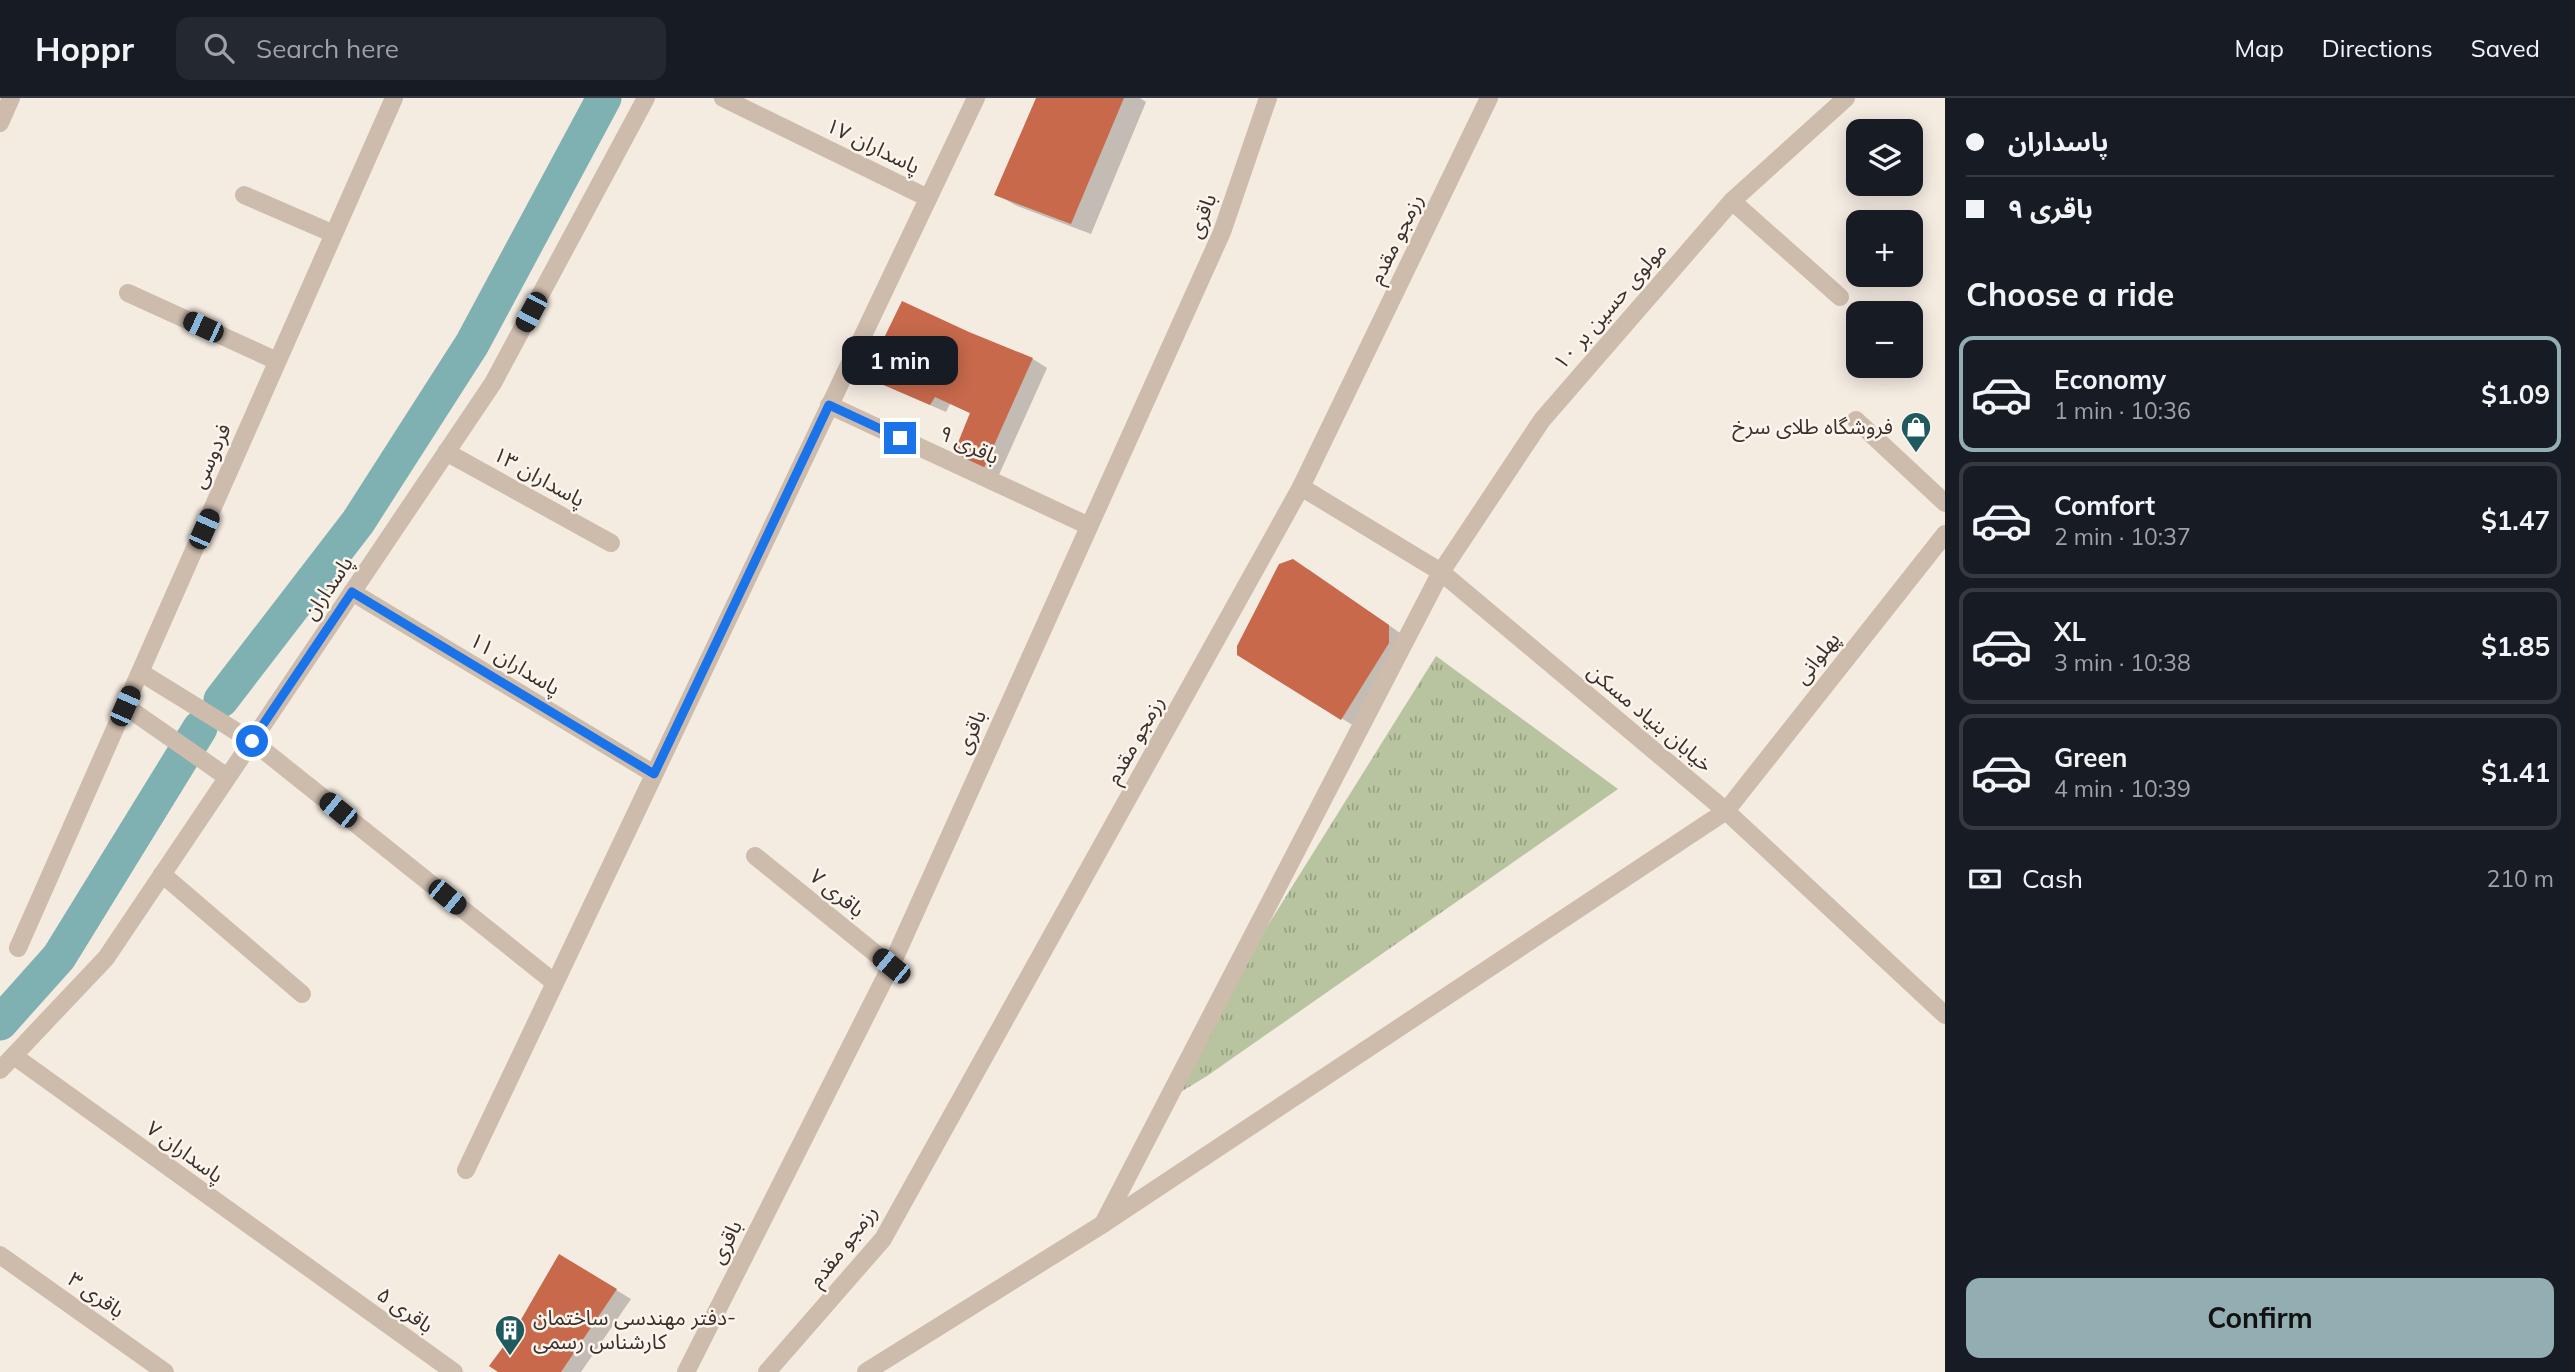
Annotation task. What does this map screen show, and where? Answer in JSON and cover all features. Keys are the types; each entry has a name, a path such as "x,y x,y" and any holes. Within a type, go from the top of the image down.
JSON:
{"street":[{"path":"0,123 11,98"},
{"name":"فردوسی","path":"19,948 394,98"},
{"name":"پاسداران","path":"0,1070 106,958 493,383 646,98"},
{"name":"پاسداران ۱۷","path":"723,98 928,198"},
{"path":"466,1170 975,98"},
{"name":"باقری","path":"686,1372 891,966 1222,232 1268,98"},
{"name":"رزمجو مقدم","path":"767,1372 883,1239 1301,487 1489,98"},
{"name":"مولوی حسین بر ۱۰","path":"1103,1224 1441,572 1542,420 1732,201 1846,98"},
{"path":"244,195 334,234"},
{"path":"1732,201 1840,297"},
{"path":"128,293 277,361"},
{"name":"باقری ۹","path":"829,405 1089,526"},
{"path":"1856,420 1945,503"},
{"name":"پاسداران ۱۳","path":"446,452 611,542"},
{"name":"خیابان بنیاد مسکن","path":"1301,487 1441,572 1726,811 1942,1004"},
{"name":"پهلوانی","path":"866,1372 1103,1224 1726,811 1945,534"},
{"name":"پاسداران ۱۱","path":"352,592 654,774"},
{"path":"140,672 252,741 555,984"},
{"path":"126,707 226,776"},
{"name":"باقری ۷","path":"755,856 891,966"},
{"path":"162,874 302,994"},
{"name":"پاسداران ۷","path":"13,1056 330,1286"},
{"name":"باقری ۳","path":"0,1255 165,1372"},
{"name":"باقری ۵","path":"330,1286 454,1372"}],"green space":[{"path":"1436,656 1618,789 1207,1076 1154,1108"}],"building":[{"path":"1036,98 1124,98 1071,224 994,195"},
{"path":"902,301 1033,358 983,470 953,455 970,413 935,397 930,405 865,377"},
{"path":"1293,559 1389,625 1389,643 1341,720 1237,655 1237,646 1279,564"},
{"path":"559,1254 617,1289 561,1372 498,1372 489,1366 512,1335"}],"waterway":[{"path":"221,700 358,522 472,344 604,98"},
{"path":"0,1023 59,957 200,728"}],"place":[{"name":"فروشگاه طلای سرخ","path":"1916,454"},
{"name":"دفتر مهندسی ساختمان- کارشناس رسمی","path":"510,1357"}],"route":[{"path":"252,741 352,592 654,774 829,405 900,438"}]}
